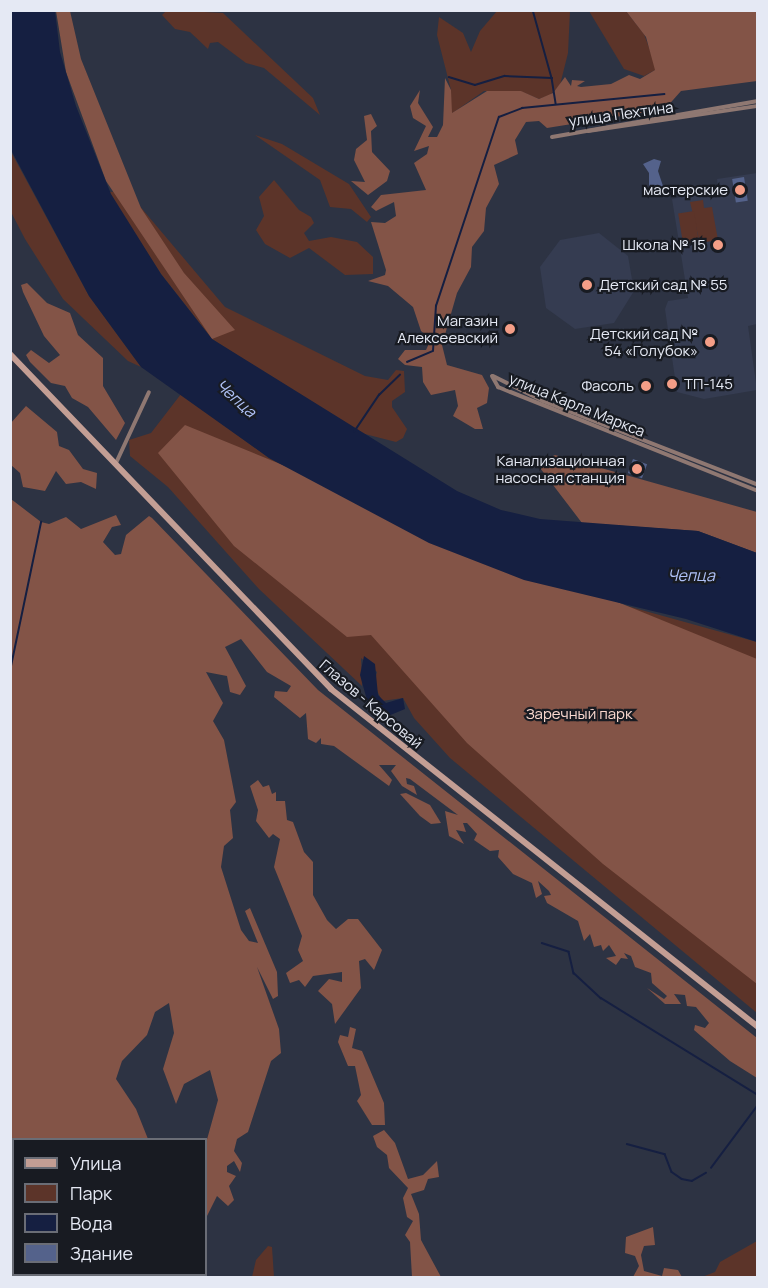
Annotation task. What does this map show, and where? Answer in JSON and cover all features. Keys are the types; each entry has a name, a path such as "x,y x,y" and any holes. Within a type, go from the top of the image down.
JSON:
{"main road":[{"name":"Глазов - Карсовай","path":"10,354 344,701 758,1027"}],"street":[{"name":"улица Пехтина","path":"758,101 552,136 758,106"},
{"name":"улица Карла Маркса","path":"758,485 543,401 492,376 498,387 758,491"},
{"path":"115,464 149,392"}],"shaded area":[{"path":"757,173 757,324 748,326 757,390 704,399 677,392 665,309 668,301 688,298 672,199 718,189 717,179"},
{"name":"Детский сад № 55","path":"599,233 628,256 634,291 614,323 575,329 546,308 540,267 560,240"}],"green space":[{"path":"167,10 223,13 313,98 320,115 264,68 246,63 218,42 210,43 208,49 190,32 175,29 162,15"},
{"path":"56,11 70,11 81,59 141,208 184,273 235,330 212,339 106,181 66,72"},
{"path":"497,11 570,11 568,53 560,85 550,95 539,99 520,91 484,91 451,114 451,90 437,35 439,17 463,33 471,52 480,31"},
{"path":"589,11 626,11 644,34 657,69 644,76 624,69"},
{"path":"626,11 757,11 757,81 681,91 665,109 547,128 539,121 526,122 515,140 518,154 494,165 499,184 486,208 484,231 472,247 471,267 457,293 442,345 447,365 482,375 489,388 487,403 477,408 483,429 475,429 453,416 458,406 455,390 431,395 423,382 422,367 405,365 398,359 405,350 426,350 431,339 421,331 413,307 388,286 368,281 385,275 386,270 371,222 385,223 396,216 394,202 376,211 371,207 381,195 426,190 414,163 427,154 429,146 414,151 426,126 413,118 410,106 420,90 418,103 433,127 428,137 437,137 443,125 445,78 451,90 452,113 487,91 521,91 539,99 553,93 565,77 571,86 572,80 585,81 577,86 581,87 611,84 629,75 640,79 655,70 646,37"},
{"path":"371,114 377,126 371,131 372,152 390,171 387,181 368,195 351,181 365,182 354,160 356,149 367,140 364,116"},
{"path":"255,135 282,144 349,184 371,217 367,222 351,209 330,207 320,180"},
{"path":"10,150 89,296 141,367 128,361 63,299 25,239 11,212"},
{"path":"274,180 299,210 311,217 314,223 304,233 309,241 331,237 357,242 373,257 373,274 345,275 309,248 290,258 265,244 256,230 264,216 259,197"},
{"path":"127,191 225,307 365,376 388,380 396,370 404,371 405,392 392,401 392,407 407,429 403,438 396,442 357,432 212,339 161,274 108,192"},
{"path":"703,200 704,208 712,207 718,240 700,243 690,202"},
{"path":"694,211 699,242 683,244 678,214"},
{"path":"27,283 47,303 70,313 78,335 103,358 103,386 125,423 116,440 88,407 72,398 65,386 51,383 26,355 31,350 49,363 60,355 44,336 23,292 21,285"},
{"name":"Заречный парк","path":"181,394 269,458 381,519 609,601 757,642 757,1013 450,758 414,718 403,698 382,701 374,684 377,672 361,658 362,686 259,589 168,487 130,456 129,440 151,433"},
{"path":"26,406 57,432 59,446 69,450 83,469 97,473 96,489 81,482 66,484 56,471 45,491 23,487 20,473 11,465 10,424"},
{"name":"Заречный парк","path":"185,425 757,659 757,984 603,864 467,743 371,635 347,637 234,546 158,453"},
{"path":"555,455 757,512 757,553 698,531 582,523 537,464"},
{"path":"11,499 41,522 49,524 66,517 81,529 116,515 121,525 112,527 103,542 115,555 121,554 126,535 149,516 152,518 318,690 757,1038 757,1078 730,1061 694,1030 695,1025 705,1028 709,1023 696,1007 687,1006 685,995 674,994 681,1004 665,1004 647,988 664,999 667,996 652,983 651,973 635,967 631,956 624,953 628,959 621,958 616,965 606,958 616,956 609,945 603,951 601,945 594,947 590,934 584,941 578,921 547,903 544,896 551,895 549,891 538,881 542,894 536,898 532,883 513,874 498,857 499,850 490,851 474,840 477,834 467,823 463,823 466,832 456,830 464,844 449,836 445,811 458,815 410,779 406,778 407,784 414,786 417,795 402,786 391,771 396,765 379,765 392,780 389,786 334,746 321,744 321,738 316,743 308,739 306,713 300,718 274,697 275,691 287,692 291,686 267,672 241,639 225,647 246,686 240,695 230,692 227,676 206,672 223,703 213,721 224,740 236,802 230,810 233,838 224,846 221,867 241,930 249,941 258,943 245,911 250,908 277,972 278,996 273,999 257,967 279,1029 281,1053 271,1061 248,1132 237,1139 234,1151 242,1163 240,1172 234,1161 227,1166 227,1172 236,1176 229,1186 234,1200 228,1206 217,1196 207,1216 207,1139 218,1100 210,1070 184,1084 176,1104 163,1069 174,1033 169,1003 155,1012 147,1035 122,1061 116,1079 136,1109 148,1138 12,1138 12,1276 183,1277 11,1277"},
{"path":"258,780 263,787 269,785 272,794 276,792 276,801 285,801 287,820 293,822 304,852 313,862 313,895 327,920 336,929 348,919 358,919 382,950 374,970 365,959 359,961 361,988 335,1024 332,1004 318,991 329,979 342,982 342,972 313,976 305,987 299,980 290,983 286,973 303,961 298,950 302,936 274,867 280,839 273,834 269,838 256,821 258,810 250,786"},
{"path":"406,793 430,805 441,823 431,824 420,816 400,794"},
{"path":"350,1027 356,1029 352,1048 362,1051 384,1103 385,1125 372,1125 357,1101 361,1095 355,1066 348,1066 338,1042 340,1035 348,1037"},
{"path":"384,1130 395,1143 408,1179 423,1175 437,1161 439,1177 428,1179 424,1190 411,1194 419,1214 421,1240 441,1277 412,1277 410,1242 405,1235 413,1221 407,1217 403,1198 408,1188 389,1168 387,1155 377,1147 373,1136"},
{"path":"653,1227 655,1245 644,1246 641,1255 644,1271 662,1276 664,1268 678,1270 682,1277 633,1277 639,1266 635,1256 625,1253 626,1237"},
{"path":"757,1241 756,1277 702,1277 715,1272 720,1262"},
{"path":"268,1246 272,1247 274,1277 252,1277 256,1260"}],"water":[{"name":"Чепца","path":"10,11 55,11 60,52 76,106 111,194 161,274 212,339 457,491 501,510 540,519 698,531 757,553 757,642 686,619 524,580 429,543 269,458 141,367 89,296 11,150"},
{"path":"364,656 375,664 378,695 386,703 403,698 405,709 388,716 367,700 360,675"}],"building":[{"path":"654,159 661,161 658,171 664,189 655,193 649,192 649,173 643,164"},
{"name":"мастерские","path":"744,177 748,201 736,203 732,179"},
{"name":"Канализационная насосная станция","path":"633,459 647,464 642,478 628,473"}],"waterway":[{"path":"533,10 552,78"},
{"path":"449,77 475,85 505,76 552,78 556,104"},
{"path":"407,362 433,351 436,306 499,117 522,108 664,94"},
{"path":"354,432 379,395 400,375"},
{"path":"10,671 41,522"},
{"path":"542,943 569,952 574,973 601,998 758,1095"},
{"path":"711,1168 758,1105"},
{"path":"627,1144 665,1154 672,1172 682,1179 692,1181 706,1173"}],"place":[{"name":"мастерские","path":"740,190"},
{"name":"Школа № 15","path":"718,245"},
{"name":"Детский сад № 55","path":"587,285"},
{"name":"Магазин Алексеевский","path":"510,329"},
{"name":"Детский сад № 54 «Голубок»","path":"710,342"},
{"name":"ТП-145","path":"672,384"},
{"name":"Фасоль","path":"646,386"},
{"name":"Канализационная насосная станция","path":"637,469"}]}
